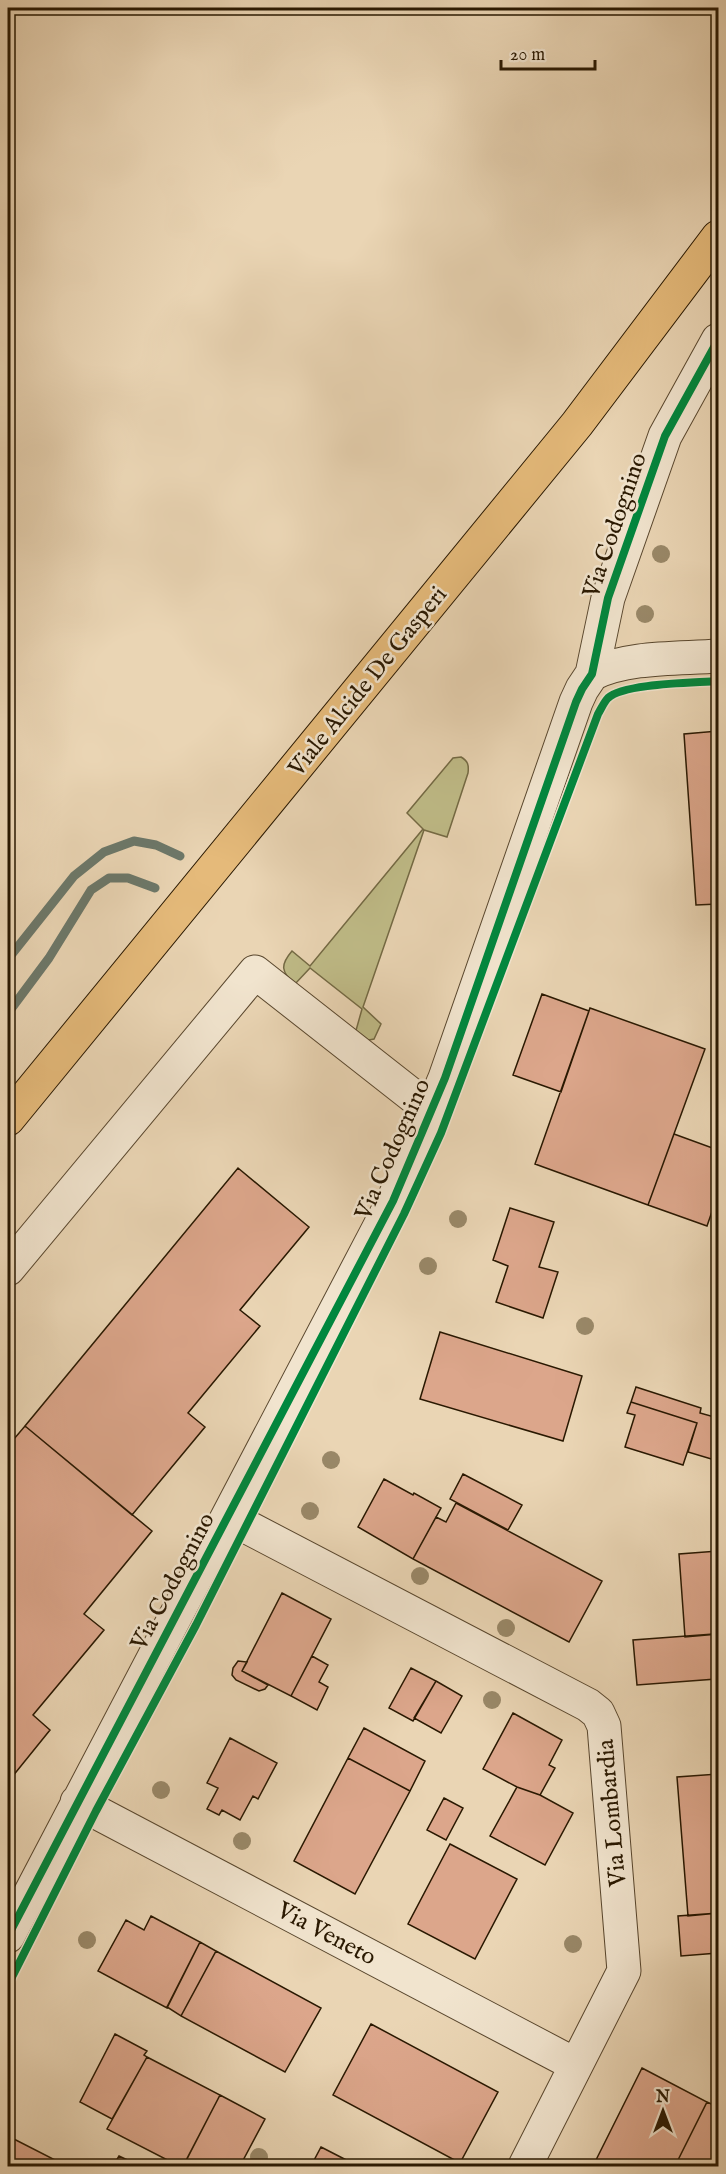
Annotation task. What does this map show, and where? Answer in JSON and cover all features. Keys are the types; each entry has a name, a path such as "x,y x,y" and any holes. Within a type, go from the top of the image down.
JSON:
{"main road":[{"name":"Viale Alcide De Gasperi","path":"8,1119 577,424 718,237"}],"street":[{"name":"Via Codognino","path":"8,1936 393,1202 432,1111 576,702 592,674 608,598 665,436 718,340"},
{"path":"592,674 606,666 624,663 718,656"},
{"path":"8,1269 255,972 432,1111"},
{"name":"Via Lombardia","path":"228,1517 588,1705 598,1713 604,1726 624,1971 525,2166"},
{"name":"Via Veneto","path":"77,1802 576,2065"}],"shaded area":[{"path":"461,757 467,764 468,773 447,837 424,830 363,1007 381,1024 374,1039 364,1041 355,1034 362,1009 310,968 295,984 285,972 285,960 292,951 310,966 423,829 407,813 453,758"}],"building":[{"path":"718,731 718,904 696,905 684,734"},
{"path":"542,994 589,1011 561,1092 513,1075"},
{"path":"590,1008 705,1049 648,1205 535,1164"},
{"path":"674,1134 718,1150 718,1194 707,1226 648,1205"},
{"path":"238,1168 309,1227 240,1310 260,1326 188,1413 205,1427 132,1515 25,1426"},
{"path":"510,1208 554,1222 539,1267 558,1272 543,1318 496,1302 508,1266 493,1260"},
{"path":"440,1332 582,1376 563,1441 420,1399"},
{"path":"636,1387 701,1408 700,1413 718,1418 718,1461 688,1452 697,1423 631,1402"},
{"path":"631,1402 697,1423 683,1465 625,1447 635,1415 627,1413"},
{"path":"25,1426 152,1531 84,1614 104,1630 33,1715 50,1730 8,1782 8,1446"},
{"path":"463,1474 522,1505 508,1530 450,1499"},
{"path":"384,1479 441,1508 413,1559 358,1527"},
{"path":"456,1503 602,1581 569,1642 413,1559 436,1517 446,1522"},
{"path":"718,1551 718,1634 685,1637 679,1554"},
{"path":"282,1593 331,1619 291,1696 242,1671"},
{"path":"713,1634 716,1679 637,1685 633,1640"},
{"path":"312,1656 328,1665 319,1682 328,1687 317,1710 291,1696"},
{"path":"238,1661 247,1662 242,1671 268,1685 265,1689 259,1691 236,1680 232,1675 233,1668"},
{"path":"411,1668 436,1681 413,1721 389,1708"},
{"path":"436,1681 462,1696 441,1733 414,1718"},
{"path":"513,1713 562,1740 549,1765 555,1768 540,1795 517,1787 483,1769"},
{"path":"364,1728 425,1761 410,1791 348,1758"},
{"path":"230,1738 277,1763 258,1799 253,1796 240,1820 222,1810 219,1815 207,1809 218,1788 207,1783"},
{"path":"348,1758 410,1791 355,1894 294,1861"},
{"path":"718,1774 718,1913 688,1916 677,1777"},
{"path":"517,1787 540,1795 573,1813 545,1865 490,1836"},
{"path":"444,1798 463,1808 446,1840 427,1830"},
{"path":"450,1844 517,1879 475,1959 408,1924"},
{"path":"718,1913 718,1953 681,1956 678,1916"},
{"path":"151,1916 200,1942 167,2008 98,1971 126,1920 144,1930"},
{"path":"200,1942 216,1951 181,2016 167,2007"},
{"path":"216,1951 321,2008 285,2072 181,2016"},
{"path":"371,2024 498,2092 460,2163 333,2095"},
{"path":"115,2034 147,2051 144,2055 147,2057 112,2119 80,2102"},
{"path":"147,2057 220,2095 183,2166 107,2129"},
{"path":"642,2068 707,2102 675,2166 593,2166"},
{"path":"220,2095 265,2119 240,2166 200,2166 187,2159"},
{"path":"707,2102 718,2107 718,2156 713,2166 675,2166"},
{"path":"8,2136 63,2164 62,2166 8,2166"},
{"path":"321,2147 358,2166 311,2166"},
{"path":"119,2156 140,2166 113,2166"}],"waterway":[{"path":"8,959 74,876 104,852 134,841 156,845 180,856"},
{"path":"8,1013 49,958 91,890 109,878 128,878 155,888"}],"cycle path":[{"path":"8,1936 393,1201 445,1078 576,702 592,674 608,598 665,436 718,340"},
{"path":"8,1985 96,1811 196,1625 404,1214 441,1133 598,714 608,698 629,689 718,681"}]}
